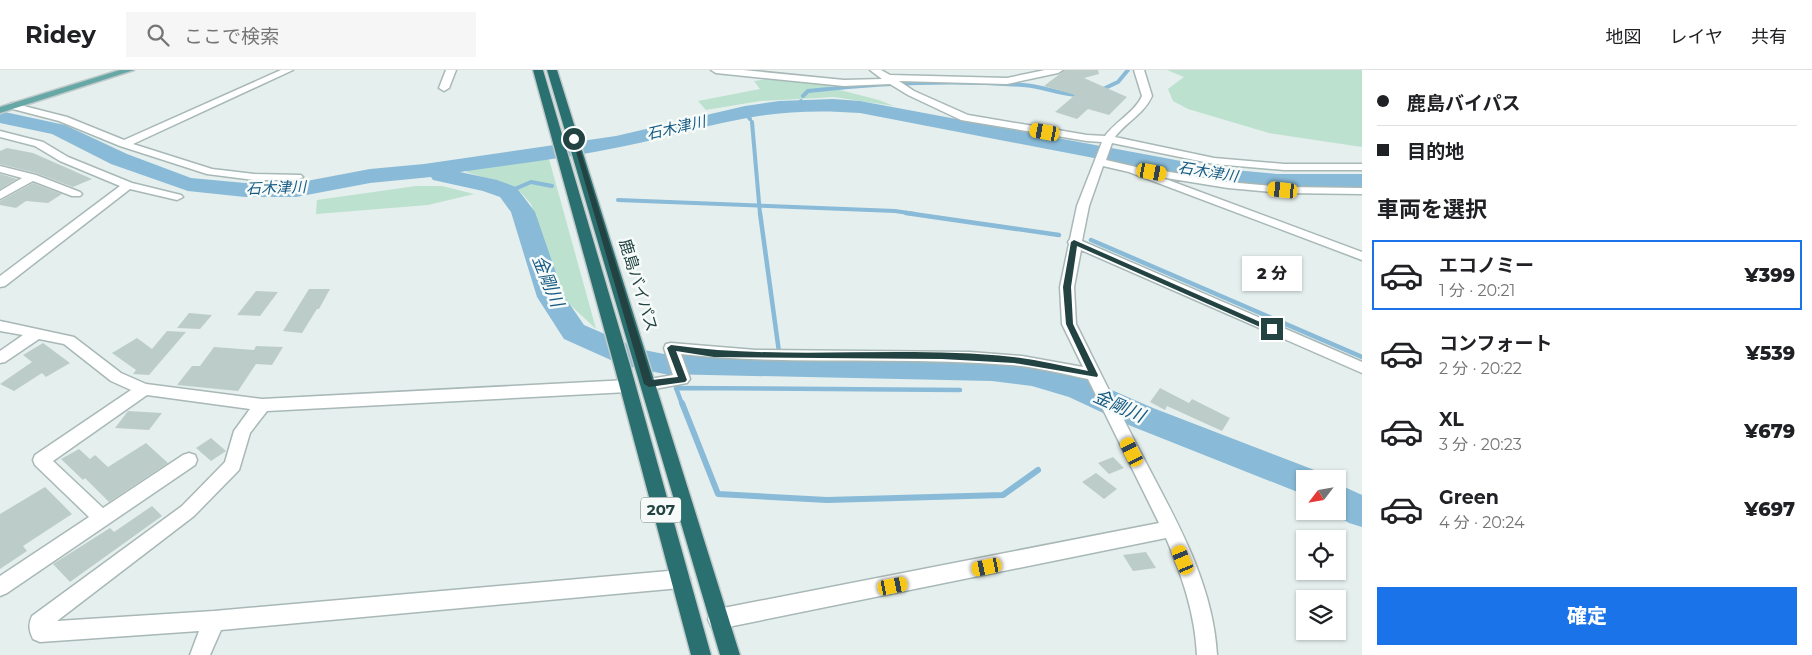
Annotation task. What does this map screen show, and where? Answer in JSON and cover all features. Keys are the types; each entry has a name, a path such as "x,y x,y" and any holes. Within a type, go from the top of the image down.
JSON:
{"highway":[{"name":"207","path":"538,70 628,386 701,655"},
{"name":"鹿島バイパス","path":"552,70 581,160 730,655"}],"main road":[{"path":"0,110 129,70"}],"street":[{"path":"124,144 288,70"},
{"path":"444,88 451,70"},
{"path":"716,70 844,84 1007,81 1058,70"},
{"path":"875,70 893,82 965,118 1087,138 1108,139 1233,163 1284,167 1362,167"},
{"path":"1138,70 1147,96 1143,105 1116,128 1108,139 1083,206 1074,242 1067,287 1070,324 1170,529 1196,590 1208,634 1207,655"},
{"path":"12,106 63,119 124,144 211,172 254,177 297,177"},
{"path":"0,134 39,144 64,159 128,185 177,197"},
{"path":"0,145 16,137"},
{"path":"1100,161 1132,169 1228,185 1283,190 1362,192"},
{"path":"0,169 32,177 76,194"},
{"path":"1132,169 1362,256"},
{"path":"0,196 32,177"},
{"path":"0,283 128,185"},
{"path":"1074,242 1362,368"},
{"path":"0,326 69,340 116,377 144,389 262,405 628,386"},
{"path":"0,358 37,333"},
{"path":"647,379 682,380 671,348 714,354 942,356 1014,360 1097,380"},
{"path":"102,518 41,460 144,389"},
{"path":"262,405 242,430 233,465 188,511 39,623 40,632 214,621 680,579"},
{"path":"0,587 189,460"},
{"path":"718,619 1170,529"},
{"path":"200,655 214,621"}],"green space":[{"path":"1167,70 1362,70 1362,147 1269,133 1188,109 1173,101 1168,89 1184,77"},
{"path":"775,78 847,84 828,87 879,100 894,106 834,97 760,101 706,110 698,101 760,89 754,81"},
{"path":"549,159 596,329 566,301 531,204 516,187 466,172 469,170"},
{"path":"416,186 442,186 474,194 428,205 316,214 317,200"}],"building":[{"path":"1065,70 1098,70 1099,74 1084,78 1127,97 1109,115 1088,109 1077,119 1055,112 1075,95 1044,86"},
{"path":"7,148 33,153 92,179 73,187 36,173 0,164 0,151"},
{"path":"0,174 17,179 0,189"},
{"path":"33,183 62,194 48,203 26,201 16,208 0,205 0,201"},
{"path":"309,289 330,289 302,333 283,331"},
{"path":"256,291 278,292 260,316 237,315"},
{"path":"189,313 212,315 200,329 177,328"},
{"path":"167,331 186,332 149,375 133,374 136,370 112,353 137,338 152,349"},
{"path":"43,343 70,363 46,377 42,373 14,391 0,384 32,362 23,355"},
{"path":"256,346 283,347 272,365 256,364 238,391 177,385 192,366 200,366 214,347 254,350"},
{"path":"1160,388 1189,403 1192,399 1230,418 1222,431 1167,406 1165,410 1150,402"},
{"path":"128,411 162,413 149,430 115,428"},
{"path":"211,438 226,451 211,461 196,448"},
{"path":"146,443 168,463 109,502 85,478 83,480 61,459 79,449 90,459 95,455 108,467"},
{"path":"1113,457 1124,468 1109,474 1098,463"},
{"path":"1096,473 1117,489 1104,499 1082,482"},
{"path":"45,487 72,514 23,546 27,551 0,569 0,514"},
{"path":"152,506 162,516 70,582 53,564 110,528 114,532"},
{"path":"1146,552 1156,568 1133,571 1123,555"}],"waterway":[{"path":"1101,90 1118,82 1128,70"},
{"path":"803,96 808,91 835,88 942,83 1023,85 1065,94 1080,95"},
{"name":"石木津川","path":"801,101 803,105"},
{"name":"石木津川","path":"0,117 58,129 119,159 188,184 245,190 296,190 370,176 424,171 616,142 670,131 745,112 779,107 833,105 860,107 1224,176 1277,181 1362,181"},
{"name":"石木津川","path":"745,112 750,119"},
{"path":"752,122 759,206"},
{"name":"金剛川","path":"441,175 489,185 508,192 523,212 551,297 574,332 633,358 664,364 992,370 1032,375 1080,389 1142,417 1296,477"},
{"path":"508,192 531,182 552,186"},
{"path":"618,200 759,206"},
{"path":"759,206 895,211 915,214"},
{"path":"759,206 760,214"},
{"path":"760,213 779,352"},
{"path":"906,213 1059,235"},
{"path":"1091,240 1362,357"},
{"path":"777,366 780,358"},
{"path":"664,364 669,375"},
{"path":"682,404 676,388 960,390"},
{"path":"682,403 718,494 827,500 1003,495 1038,470"},
{"name":"金剛川","path":"1346,503 1362,512"}],"route":[{"path":"574,139 649,384 682,380 671,348 714,354 942,356 1014,360 1094,375 1070,324 1067,287 1074,242 1272,329"}]}
